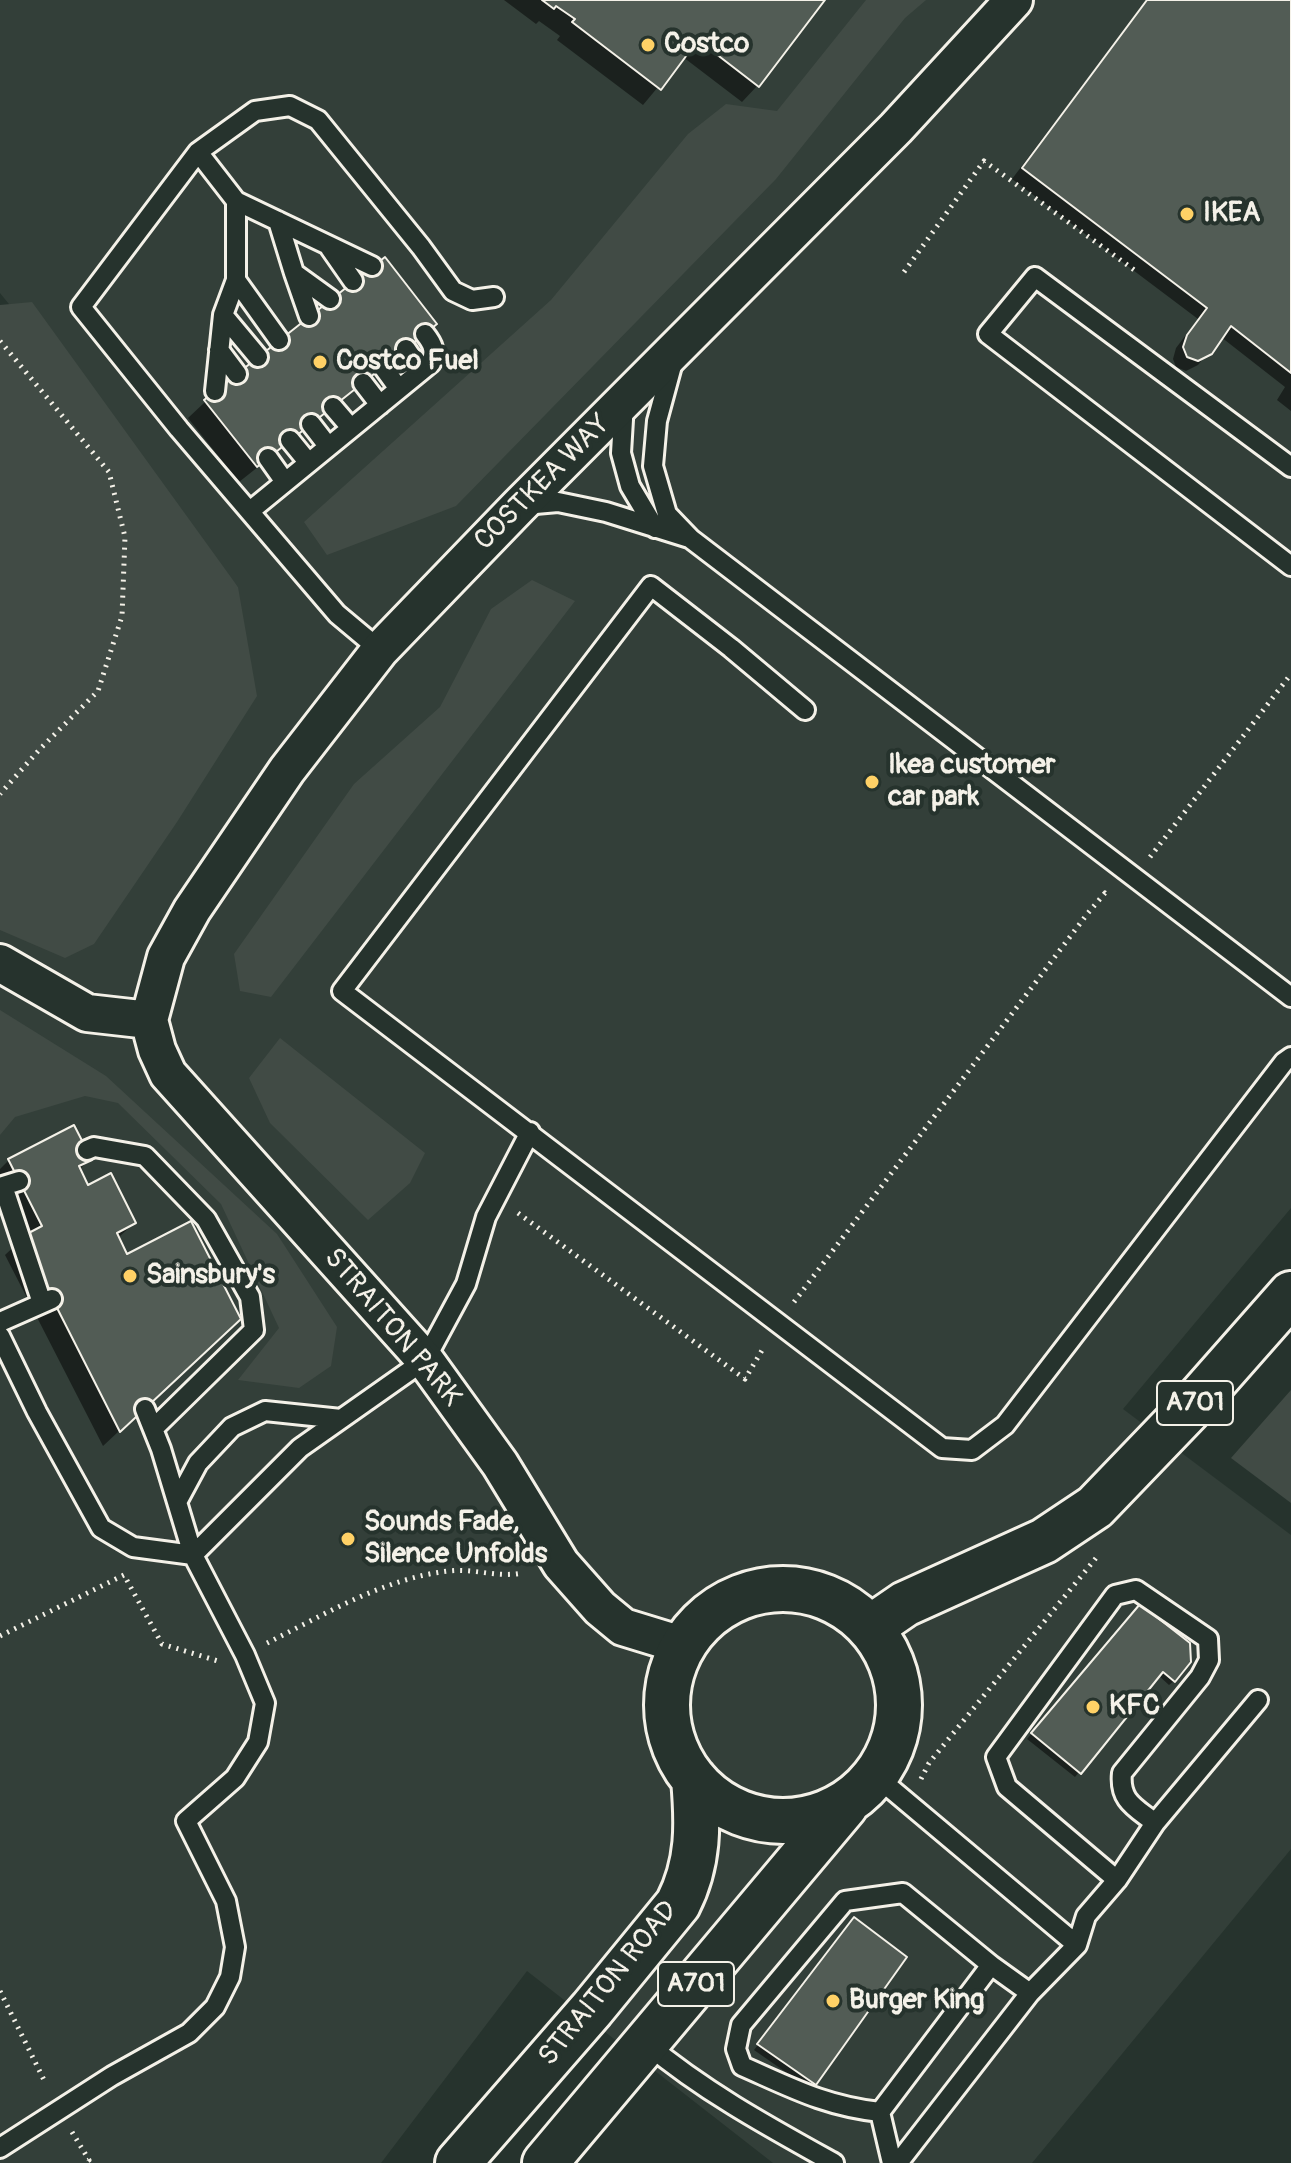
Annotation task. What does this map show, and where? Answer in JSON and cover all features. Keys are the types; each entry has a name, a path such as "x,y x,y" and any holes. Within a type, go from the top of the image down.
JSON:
{"main road":[{"name":"A701","path":"870,1628 905,1604 1044,1541 1095,1507 1194,1404 1291,1294"},
{"name":"A701","path":"545,2163 646,2043 877,1795 896,1741 901,1700 897,1676 880,1639 851,1610 801,1590 760,1591 722,1605 692,1632 672,1668 666,1708 680,1759 711,1798 735,1812 766,1820 800,1821 877,1795"},
{"name":"STRAITON ROAD","path":"458,2163 592,2009 678,1904 688,1885 697,1844 694,1779"}],"street":[{"name":"COSTKEA WAY","path":"149,1020 166,957 192,910 287,770 380,650 896,128 1014,0"},
{"path":"0,963 87,1013 149,1020"},
{"name":"STRAITON PARK","path":"149,1020 157,1050 168,1074 425,1360 500,1464 561,1564 600,1608 623,1627 685,1646"}],"lane":[{"path":"380,650 337,614 179,429 81,307 198,152 255,111 290,106 318,120 453,291 472,300 494,297"},
{"path":"198,152 236,201 372,266"},
{"path":"215,391 223,315 236,280 236,201"},
{"path":"278,221 309,316"},
{"path":"329,246 353,281"},
{"path":"294,273 330,299"},
{"path":"1288,558 988,334 1035,277 1291,467"},
{"path":"236,280 279,340"},
{"path":"223,315 258,357"},
{"path":"250,511 431,363 433,344 425,334"},
{"path":"677,347 657,421 653,466 667,514 691,539 1291,997"},
{"path":"406,349 421,371"},
{"path":"219,350 237,374"},
{"path":"383,367 399,389"},
{"path":"363,383 380,405"},
{"path":"624,402 621,453 630,486 655,528"},
{"path":"333,407 351,428"},
{"path":"311,424 328,446"},
{"path":"290,440 308,462"},
{"path":"268,458 285,482"},
{"path":"519,506 558,502 606,512 691,539"},
{"path":"805,710 651,586 342,991 942,1448 972,1450 1005,1425 1284,1062 1291,1057"},
{"path":"193,1555 300,1448 425,1360 466,1284 486,1217 530,1132"},
{"path":"87,1150 94,1147 145,1156 206,1219 250,1297 254,1330 153,1429"},
{"path":"0,1322 47,1301 3,1186 19,1181"},
{"path":"0,1336 37,1412 101,1528 133,1547 193,1555"},
{"path":"0,2148 189,2033 215,2007 230,1977 235,1947 226,1901 186,1821 235,1778 258,1742 265,1703 245,1655 193,1555 145,1409"},
{"path":"177,1502 198,1463 232,1427 265,1411 341,1419"},
{"path":"1117,1880 1007,1787 996,1757 1115,1595 1136,1590 1208,1639 1209,1660 1200,1677 1122,1773 1120,1786 1126,1800 1155,1823"},
{"path":"895,2163 1030,1993 1077,1945 1086,1916 1117,1880 1155,1823 1258,1700"},
{"path":"877,1795 991,1871 1077,1945"},
{"path":"880,2112 821,2101 742,2066 736,2049 741,2025 845,1901 903,1893 1030,1993"},
{"path":"880,2112 991,1965"},
{"path":"646,2043 703,2086 834,2163"},
{"path":"880,2112 895,2163"}],"path":[{"path":"904,272 984,161 1137,272"},
{"path":"0,341 109,472 125,537 122,616 98,691 0,794"},
{"path":"495,1196 745,1379 778,1323 1088,913 1105,893 1116,902 1291,674"},
{"path":"877,1795 929,1763 1102,1550"},
{"path":"0,1636 124,1575 162,1644 226,1663 350,1602 411,1578 451,1570 509,1575 561,1564"},
{"path":"0,1991 59,2110 89,2160 84,2163"}],"shaded area":[{"path":"0,0 1291,0 1291,1208 1123,1409 1291,1535 1291,1849 1032,2163 773,2163 527,1971 381,2163 0,2163 0,825 238,587 0,293"},
{"path":"866,0 926,0 905,18 776,179 456,506 327,555 304,522 551,300 688,134 726,104 777,111"},
{"path":"32,302 238,587 257,696 94,944 65,958 0,930 0,305"},
{"path":"532,580 575,601 271,997 240,991 234,954 354,784 440,707 491,609"},
{"path":"0,1010 106,1076 277,1234 337,1327 331,1366 299,1388 238,1380 279,1328 221,1204 118,1103 85,1096 15,1117 0,1135"},
{"path":"280,1038 425,1153 410,1183 368,1220 270,1123 249,1078"},
{"path":"1291,1390 1291,1503 1231,1458"}],"building":[{"name":"Costco","path":"542,0 825,0 759,87 698,40 661,90 572,22 575,19"},
{"name":"IKEA","path":"1147,0 1291,0 1291,373 1231,326 1212,354 1198,361 1187,357 1183,347 1187,335 1207,308 1022,168"},
{"name":"Costco Fuel","path":"385,257 437,324 257,467 204,400"},
{"name":"Sainsbury's","path":"74,1125 92,1160 79,1166 88,1185 111,1173 136,1223 117,1233 127,1254 191,1221 241,1319 120,1432 21,1237 42,1226 8,1159"},
{"name":"KFC","path":"1140,1604 1190,1643 1191,1662 1175,1682 1163,1672 1081,1774 1031,1733"},
{"name":"Burger King","path":"854,1917 907,1957 816,2085 757,2044"}],"place":[{"name":"Costco","path":"648,45"},
{"name":"IKEA","path":"1187,214"},
{"name":"Costco Fuel","path":"320,362"},
{"name":"Ikea customer car park","path":"872,782"},
{"name":"Sainsbury's","path":"130,1276"},
{"name":"Sounds Fade, Silence Unfolds","path":"348,1539"},
{"name":"KFC","path":"1093,1707"},
{"name":"Burger King","path":"833,2001"}]}
